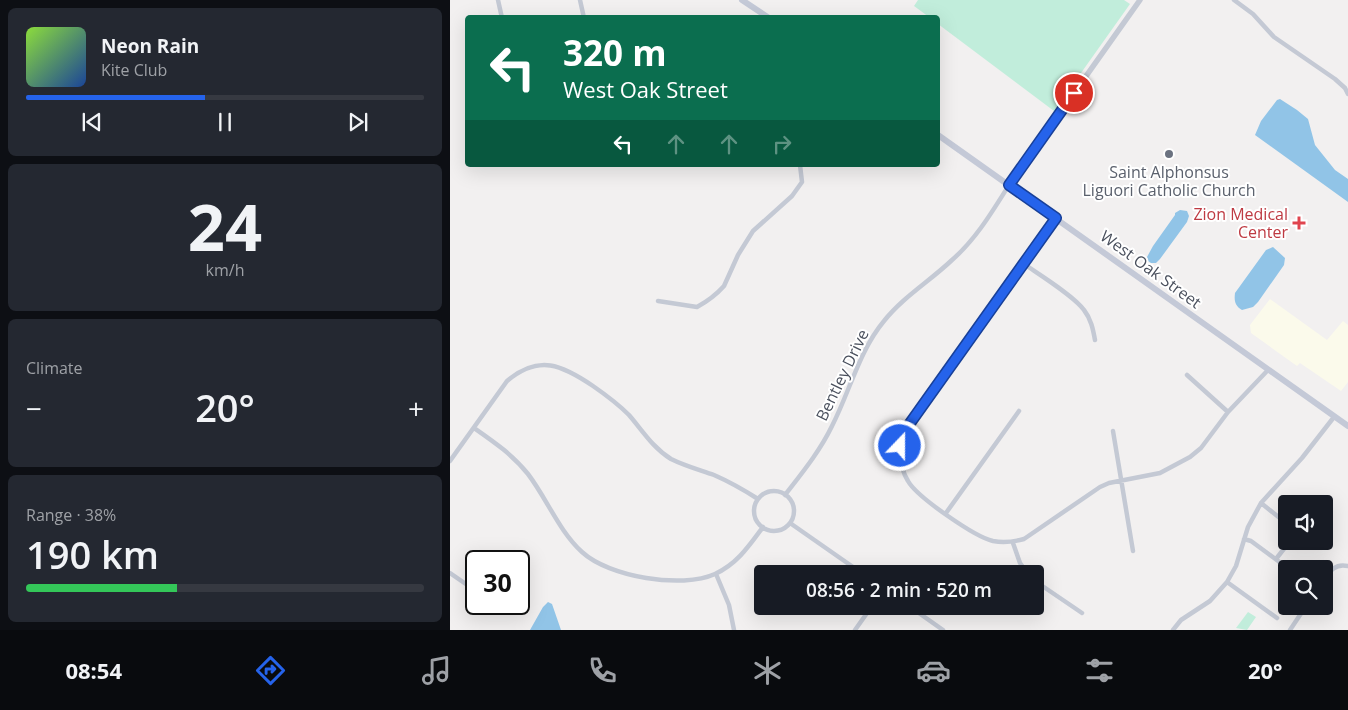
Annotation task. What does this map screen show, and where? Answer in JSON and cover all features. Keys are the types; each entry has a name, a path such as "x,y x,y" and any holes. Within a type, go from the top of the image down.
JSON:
{"main road":[{"path":"742,0 764,15"},
{"name":"West Oak Street","path":"940,136 1348,426"}],"street":[{"path":"498,0 501,15"},
{"path":"580,0 583,15"},
{"path":"1009,185 1140,0"},
{"path":"1237,1 1253,14 1274,37 1335,79 1345,88 1348,94"},
{"path":"658,301 697,307 717,294 724,286 738,255 753,231 792,196 802,182 800,167"},
{"name":"Bentley Drive","path":"785,495 824,441 865,352 883,322 908,297 952,260 975,236 1009,185"},
{"path":"1056,218 914,416 903,436 900,446 900,459 908,481 920,494 946,513 983,538 994,541 1013,542 1024,539 1100,487 1109,483 1160,473 1190,457 1201,448 1228,412 1268,370"},
{"path":"1024,264 1084,309 1092,324 1095,340"},
{"path":"450,462 501,389 515,375 530,367 553,365 562,367 576,375 609,398 629,415 653,444 672,459 732,483 758,499"},
{"path":"1187,375 1228,412"},
{"path":"946,513 1019,411"},
{"path":"1173,630 1181,620 1210,601 1227,582 1236,566 1252,516 1261,503 1302,458 1334,417"},
{"path":"474,428 517,460 534,482 566,534 590,559 624,574 672,581 691,580 716,574 740,557 763,527"},
{"path":"1113,431 1132,551"},
{"path":"771,491 785,495 793,506 793,518 783,528 778,530 763,527 758,522 754,512 758,499 771,491"},
{"path":"1261,503 1278,516"},
{"path":"790,522 850,565"},
{"path":"1244,539 1251,541 1276,559 1283,550"},
{"path":"1013,542 1021,565"},
{"path":"1333,568 1336,566 1348,566"},
{"path":"450,573 465,583"},
{"path":"716,574 729,605 734,630"},
{"path":"1227,582 1277,618"},
{"path":"1044,587 1082,613"},
{"path":"855,630 866,615"},
{"path":"922,615 943,630"},
{"path":"1290,630 1300,615"}],"shaded area":[{"path":"1270,299 1327,340 1343,321 1348,325 1348,382 1341,391 1300,363 1297,366 1251,333 1250,325"}],"green space":[{"path":"918,0 1124,0 1130,4 1054,111 940,26 940,15 926,15 914,6"},
{"path":"1248,612 1256,617 1247,630 1236,628"}],"water":[{"path":"1280,99 1308,119 1315,145 1335,170 1348,179 1348,202 1255,135 1261,121 1277,100"},
{"path":"1180,210 1187,211 1189,216 1187,222 1160,259 1156,263 1151,263 1147,257 1153,246 1175,213"},
{"path":"1273,247 1285,258 1284,265 1258,302 1253,307 1242,310 1236,303 1235,293 1266,250"},
{"path":"548,602 552,604 561,630 530,630 543,607"}],"place":[{"name":"Saint Alphonsus Liguori Catholic Church","path":"1169,154"},
{"name":"Zion Medical Center","path":"1299,223"}],"route":[{"path":"900,446 908,426 1056,218 1009,185 1074,93"}]}
